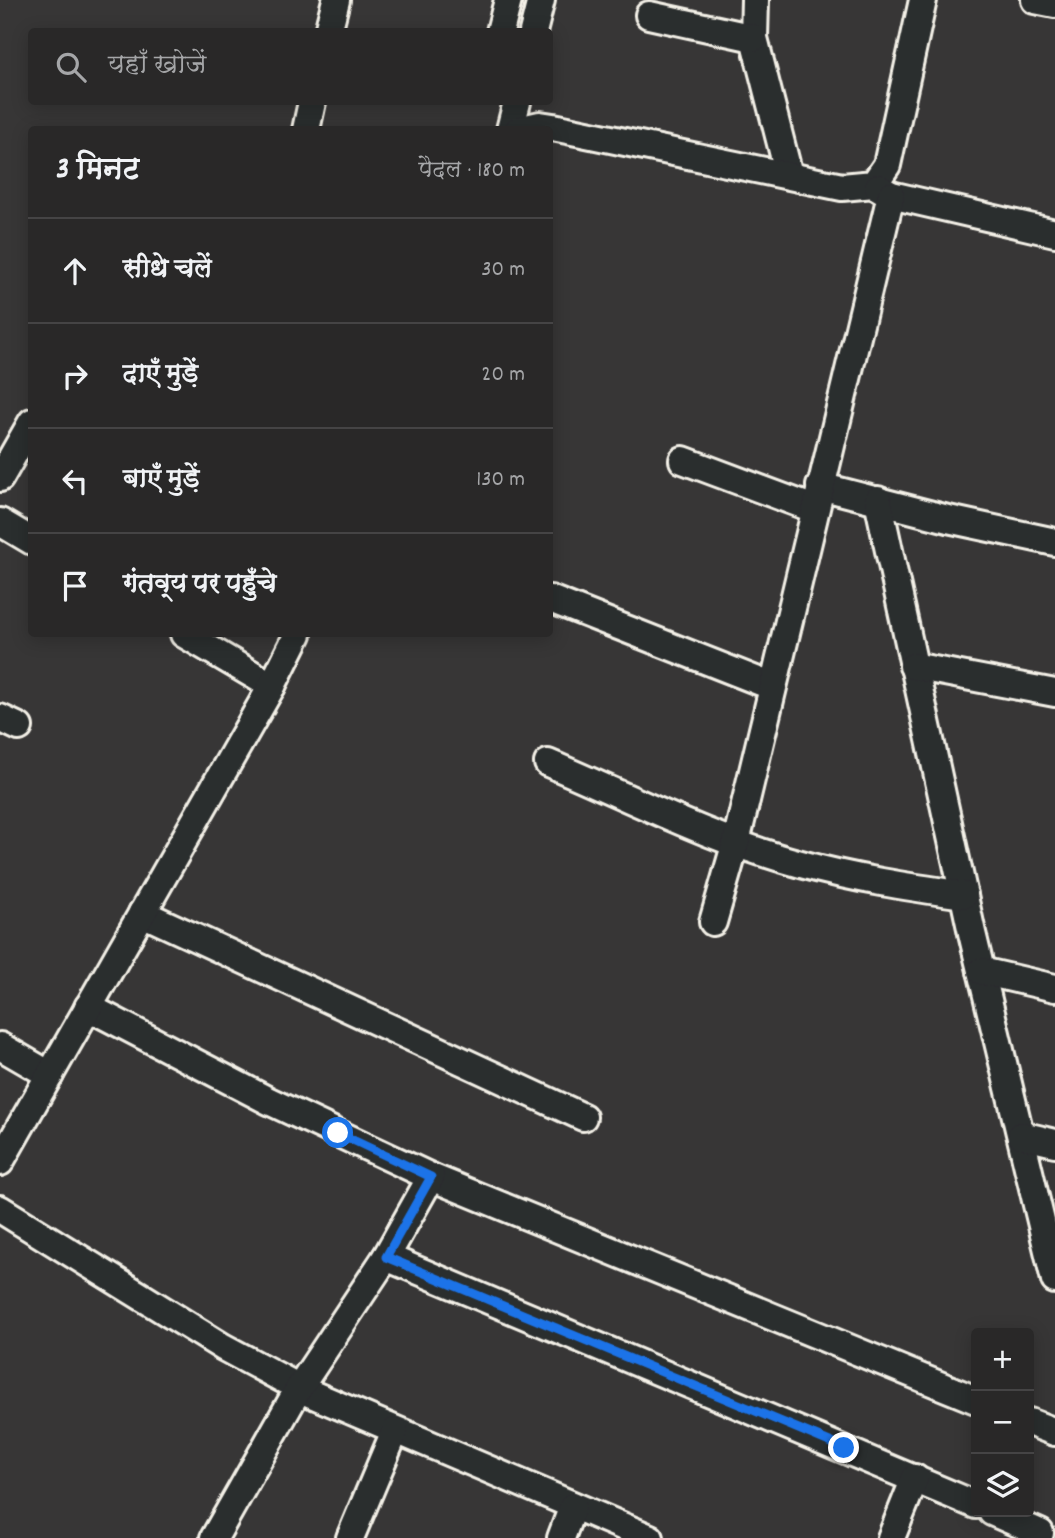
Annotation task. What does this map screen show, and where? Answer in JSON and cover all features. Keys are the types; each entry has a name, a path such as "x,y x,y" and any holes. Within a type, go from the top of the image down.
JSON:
{"street":[{"path":"329,28 336,0"},
{"path":"501,28 508,0"},
{"path":"534,28 541,0"},
{"path":"755,0 754,37 789,175"},
{"path":"713,922 736,842 817,497 923,0"},
{"path":"1035,0 1055,4"},
{"path":"649,15 754,37"},
{"path":"307,126 311,105"},
{"path":"514,115 546,126"},
{"path":"553,127 842,187 882,190 1055,233"},
{"path":"0,478 28,429"},
{"path":"683,460 817,497 878,500 1055,542"},
{"path":"878,500 981,971 1054,1273"},
{"path":"0,522 28,539"},
{"path":"553,600 771,686"},
{"path":"189,637 272,686"},
{"path":"0,1162 297,637"},
{"path":"913,666 1055,693"},
{"path":"548,762 736,842 800,864 886,883 964,895"},
{"path":"142,913 583,1117"},
{"path":"981,971 1055,988"},
{"path":"88,1007 268,1101 431,1177 971,1398"},
{"path":"0,1046 50,1075"},
{"path":"1021,1135 1055,1143"},
{"path":"214,1538 299,1388 386,1257 431,1177"},
{"path":"0,1209 223,1347 299,1388 650,1538"},
{"path":"386,1257 971,1503"},
{"path":"1034,1424 1055,1432"},
{"path":"350,1538 396,1431"},
{"path":"891,1538 915,1478"},
{"path":"561,1538 573,1506"},
{"path":"1003,1517 1040,1533"}],"route":[{"path":"338,1133 431,1177 386,1257 844,1448"}]}
